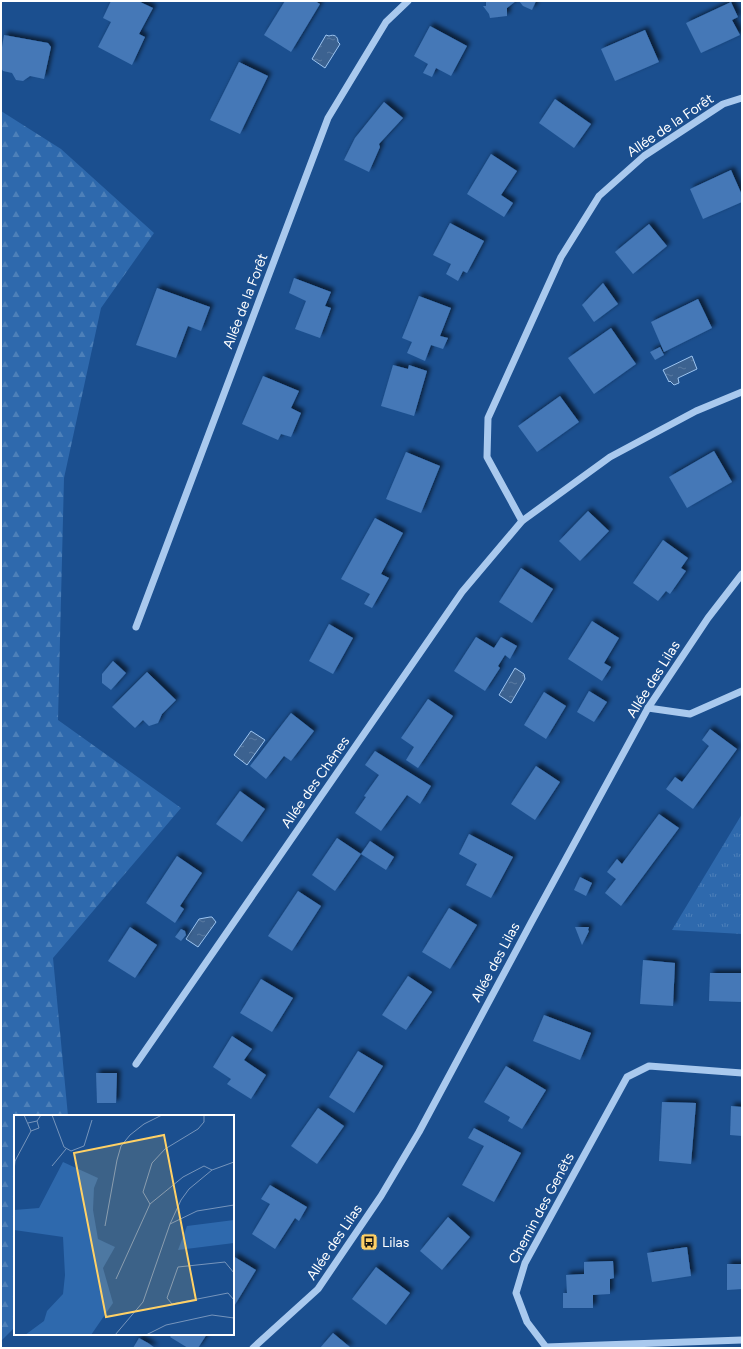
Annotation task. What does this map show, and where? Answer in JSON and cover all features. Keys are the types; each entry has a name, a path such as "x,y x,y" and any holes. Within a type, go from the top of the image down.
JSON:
{"street":[{"name":"Allée de la Forêt","path":"136,627 328,118 386,22 408,1"},
{"name":"Allée de la Forêt","path":"522,520 486,458 488,418 561,258 599,196 644,156 723,104 742,98"},
{"name":"Allée des Chênes","path":"136,1064 462,592 522,520 610,457 696,411 742,392"},
{"name":"Allée des Lilas","path":"253,1348 318,1289 381,1196 419,1132 648,708 708,618 742,574"},
{"path":"648,708 690,714 742,691"},
{"name":"Chemin des Genêts","path":"742,1073 649,1066 627,1077 525,1262 516,1292 527,1322 546,1347 742,1340"}],"green space":[{"path":"1,111 61,149 154,233 101,308 64,478 58,720 181,808 53,958 68,1115 14,1115 14,1328 1,1341"},
{"path":"742,814 742,934 672,930"}],"water":[{"path":"326,35 335,36 340,44 325,68 312,59"},
{"path":"692,356 697,369 678,378 679,383 674,385 670,381 669,382 663,370"},
{"path":"515,668 524,674 525,679 511,703 499,695"},
{"path":"251,731 265,740 247,765 234,755"},
{"path":"212,917 216,922 198,947 186,939 199,919"}],"building":[{"path":"111,1 138,1 153,8 139,34 145,37 132,65 98,47 111,22 103,18"},
{"path":"285,1 315,1 320,4 291,52 264,35"},
{"path":"486,1 516,1 507,8 507,16 490,18 483,6 486,6"},
{"path":"519,1 536,1 532,10 523,6"},
{"path":"731,2 738,17 732,20 740,35 701,53 686,23"},
{"path":"430,26 467,46 451,76 436,68 432,77 423,73 428,64 414,56"},
{"path":"645,30 659,62 615,81 601,49"},
{"path":"4,35 48,43 51,47 44,79 30,76 23,81 16,80 12,73 3,71 1,68 1,53"},
{"path":"239,62 268,76 240,134 210,120"},
{"path":"555,99 591,124 574,148 539,123"},
{"path":"384,102 403,118 379,144 380,147 369,172 344,160 355,138"},
{"path":"491,154 517,171 501,195 513,203 504,217 467,194"},
{"path":"731,170 742,195 742,202 703,219 690,189"},
{"path":"450,223 484,241 467,273 463,271 458,281 446,274 451,264 433,255"},
{"path":"649,224 667,246 633,274 615,252"},
{"path":"294,278 331,292 325,306 331,308 320,338 295,329 306,301 289,293"},
{"path":"603,283 618,304 594,322 582,305"},
{"path":"157,288 210,307 201,331 188,326 176,358 136,345"},
{"path":"419,296 451,308 440,336 448,338 443,349 431,345 425,361 407,353 412,342 402,338"},
{"path":"698,299 712,328 664,352 651,322"},
{"path":"611,328 636,364 594,394 568,358"},
{"path":"660,347 664,355 655,360 650,352"},
{"path":"393,365 408,369 409,365 427,371 414,416 381,406"},
{"path":"263,376 299,391 291,408 301,413 291,437 281,434 278,440 242,424"},
{"path":"560,396 579,422 537,452 518,426"},
{"path":"714,451 732,482 687,508 669,477"},
{"path":"406,452 440,466 421,513 386,499"},
{"path":"588,511 609,531 580,561 559,541"},
{"path":"375,518 403,533 381,574 389,578 372,608 364,604 370,594 341,579"},
{"path":"663,540 688,558 681,568 686,571 670,594 666,591 658,601 633,583"},
{"path":"521,568 553,589 532,623 499,602"},
{"path":"592,621 619,638 604,663 611,667 602,681 568,659"},
{"path":"329,624 353,638 333,674 309,661"},
{"path":"476,637 494,648 501,637 517,646 510,659 505,655 498,666 500,668 485,691 454,671"},
{"path":"113,661 126,673 111,690 102,683 102,674"},
{"path":"147,672 176,700 162,714 158,723 149,726 143,720 135,728 112,707"},
{"path":"589,691 607,702 594,722 577,712"},
{"path":"544,692 566,706 546,739 524,725"},
{"path":"428,699 453,716 418,768 406,760 414,747 401,738"},
{"path":"291,713 314,731 291,761 284,756 266,779 250,766"},
{"path":"710,729 737,749 693,809 666,789 675,777 682,782 709,746 702,740"},
{"path":"375,751 431,786 420,804 407,795 381,831 355,813 366,797 364,796 379,775 365,765"},
{"path":"536,766 560,782 535,820 511,804"},
{"path":"240,791 265,809 242,842 216,824"},
{"path":"659,814 679,828 621,906 605,893 616,879 607,872 617,859 622,864"},
{"path":"469,834 513,857 491,898 466,885 477,864 459,854"},
{"path":"337,838 361,854 335,891 312,875"},
{"path":"370,841 394,857 386,870 361,854"},
{"path":"177,856 202,873 180,906 184,909 175,923 146,903"},
{"path":"580,877 592,883 586,896 574,890"},
{"path":"298,891 321,906 292,951 268,936"},
{"path":"449,908 477,925 450,969 422,952"},
{"path":"130,927 157,945 135,978 108,961"},
{"path":"575,927 589,927 589,931 582,945"},
{"path":"181,929 185,931 186,935 181,941 175,937"},
{"path":"643,960 675,963 673,1006 640,1004"},
{"path":"710,973 742,973 742,1002 709,1001"},
{"path":"408,976 432,992 406,1030 382,1015"},
{"path":"261,979 293,998 272,1032 240,1013"},
{"path":"544,1015 591,1033 580,1060 533,1041"},
{"path":"232,1036 252,1049 244,1060 266,1075 251,1099 227,1084 231,1079 213,1067"},
{"path":"358,1051 383,1066 354,1113 329,1097"},
{"path":"506,1066 546,1090 522,1129 508,1121 510,1117 484,1102"},
{"path":"96,1073 117,1073 116,1103 97,1103"},
{"path":"662,1102 696,1103 691,1164 659,1161"},
{"path":"731,1106 742,1107 742,1136 730,1135"},
{"path":"318,1108 344,1126 317,1164 291,1146"},
{"path":"474,1128 521,1153 494,1202 462,1185 484,1146 468,1138"},
{"path":"270,1185 307,1207 299,1221 295,1218 275,1249 252,1234 270,1204 261,1199"},
{"path":"448,1217 470,1237 442,1270 420,1251"},
{"path":"687,1247 691,1276 652,1282 647,1253"},
{"path":"234,1257 256,1270 234,1306"},
{"path":"613,1261 614,1278 610,1279 610,1294 593,1295 593,1308 563,1308 563,1293 567,1293 566,1275 584,1274 584,1262"},
{"path":"727,1264 742,1264 742,1289 727,1290"},
{"path":"376,1267 410,1293 386,1325 352,1299"},
{"path":"333,1333 351,1348 320,1348"},
{"path":"171,1335 206,1335 198,1348 188,1348 170,1337"},
{"path":"139,1338 148,1343 155,1348 133,1348"}],"place":[{"name":"Lilas","path":"369,1242"}]}
